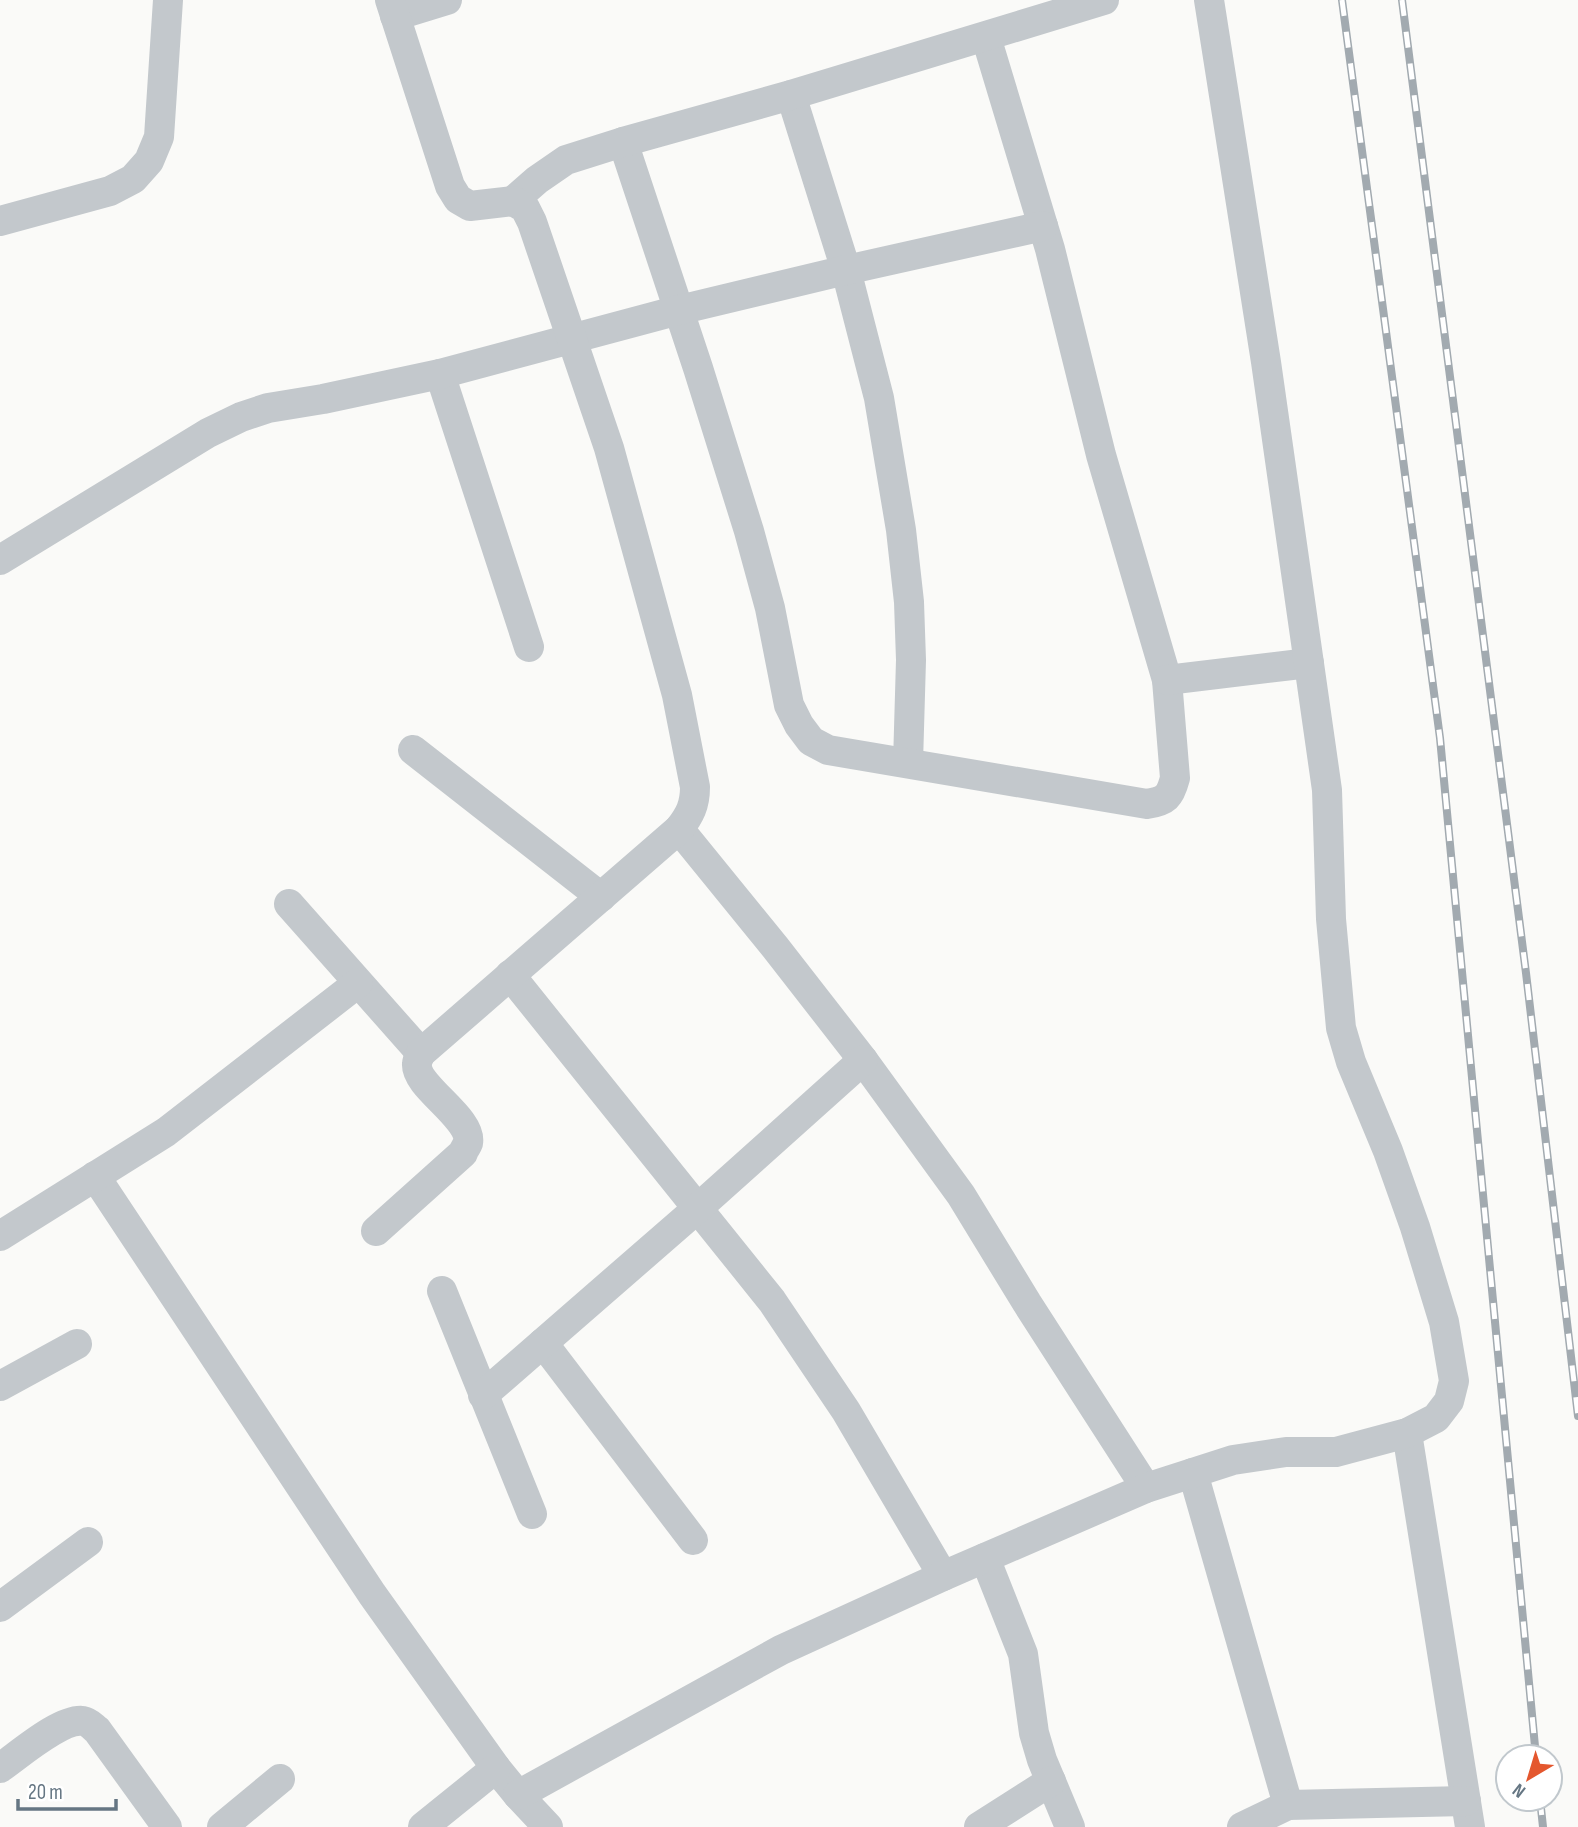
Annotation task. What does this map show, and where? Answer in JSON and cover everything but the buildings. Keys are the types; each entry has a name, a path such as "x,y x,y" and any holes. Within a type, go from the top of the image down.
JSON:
{"street":[{"path":"0,221 110,191 132,178 149,161 159,137 168,0"},
{"path":"447,0 392,8 450,186 458,199 470,206 513,201 566,160 1104,0"},
{"path":"517,1795 780,1650 1146,1488 1233,1460 1286,1452 1336,1452 1407,1433 1436,1418 1449,1401 1454,1381 1444,1322 1415,1227 1388,1151 1351,1062 1341,1028 1331,919 1327,790 1266,362 1209,0"},
{"path":"623,142 749,531 770,608 789,705 811,741 828,750 1147,804 1161,802 1171,792 1175,778 1167,680 1101,455 1043,226 986,37"},
{"path":"791,95 846,270 879,398 901,530 909,603 911,660 908,763"},
{"path":"376,1231 463,1153 468,1142 467,1132 460,1122 419,1075 417,1064 421,1053 679,829 690,815 695,802 695,787 677,695 609,448 532,222 525,208 513,201"},
{"path":"0,560 208,433 268,408 440,374 679,310 1043,226"},
{"path":"440,374 529,647"},
{"path":"1167,680 1309,663"},
{"path":"413,750 601,897"},
{"path":"679,829 863,1060 961,1195 1146,1488"},
{"path":"289,904 421,1053"},
{"path":"510,975 772,1301 846,1411 943,1576"},
{"path":"0,1236 166,1132 358,983"},
{"path":"483,1395 863,1060"},
{"path":"95,1176 372,1594 496,1768 548,1827"},
{"path":"442,1291 531,1514"},
{"path":"543,1343 693,1540"},
{"path":"0,1387 78,1344"},
{"path":"1242,1827 1288,1805 1468,1814 1407,1433"},
{"path":"1193,1473 1288,1805"},
{"path":"0,1607 88,1542"},
{"path":"985,1558 1023,1654 1034,1733 1042,1760 1070,1827"},
{"path":"0,1768 61,1725 86,1721 97,1730 167,1827"},
{"path":"424,1827 496,1768"},
{"path":"222,1827 280,1779"},
{"path":"979,1827 1051,1781"}],"railway":[{"path":"1342,0 1440,738 1535,1743"},
{"path":"1402,0 1526,973 1578,1416"},
{"path":"1542,1813 1543,1827"}]}
